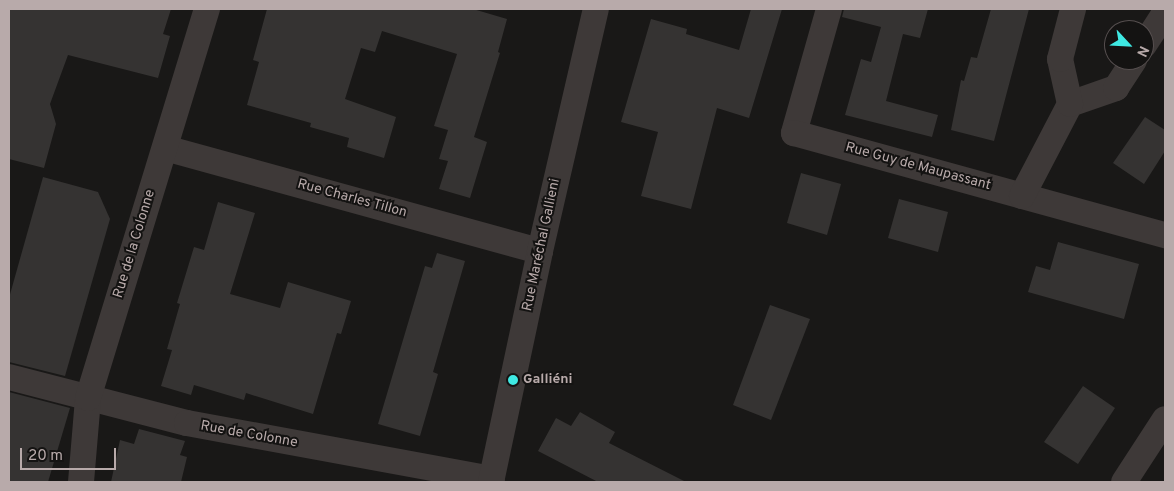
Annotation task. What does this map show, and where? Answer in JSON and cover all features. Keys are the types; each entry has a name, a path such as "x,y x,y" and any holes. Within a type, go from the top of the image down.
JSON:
{"street":[{"name":"Rue de la Colonne","path":"81,482 88,398 207,9"},
{"name":"Rue Maréchal Gallieni","path":"492,481 540,251 596,9"},
{"name":"Rue Guy de Maupassant","path":"829,9 794,133 1165,235"},
{"path":"1022,196 1070,104 1060,59 1073,9"},
{"path":"1154,30 1165,13"},
{"path":"1070,104 1116,88 1128,70"},
{"name":"Rue Charles Tillon","path":"165,148 540,251"},
{"name":"Rue de Colonne","path":"9,377 187,423 492,481"},
{"path":"1124,482 1165,419"}],"building":[{"path":"9,9 171,9 163,34 170,36 158,78 68,55 50,104 56,124 44,168 9,159"},
{"path":"267,9 473,9 507,19 498,52 500,53 474,137 487,142 470,198 439,189 448,161 439,159 448,130 434,126 457,54 382,31 375,52 361,48 345,99 396,117 384,158 347,147 349,138 310,127 311,123 247,105 259,62 253,60"},
{"path":"751,9 782,9 749,118 717,108 691,209 641,196 658,132 621,122 651,19 687,29 686,34 739,50"},
{"path":"844,9 928,9 920,38 903,34 886,101 938,115 932,137 845,115 861,59 871,62 881,27 842,17"},
{"path":"991,9 1029,9 994,141 951,130 961,80 964,81 971,57 977,58"},
{"path":"1145,117 1165,130 1165,151 1144,184 1113,163"},
{"path":"801,173 841,184 827,235 787,223"},
{"path":"43,177 98,192 110,219 65,376 9,362 9,298"},
{"path":"899,199 948,212 938,252 888,238"},
{"path":"218,202 255,213 230,294 280,308 288,282 351,301 341,334 337,333 313,414 246,393 244,400 194,385 191,395 161,386 172,350 167,349 180,304 177,303 194,247 204,250"},
{"path":"1058,242 1139,264 1124,319 1028,292 1036,266 1050,270"},
{"path":"437,253 465,261 433,372 438,374 420,436 378,424 425,266 432,268"},
{"path":"770,305 810,319 771,420 733,405"},
{"path":"1083,386 1115,408 1078,464 1044,442"},
{"path":"9,392 70,408 48,482 9,482"},
{"path":"580,412 615,432 609,443 686,482 598,482 538,451 556,418 571,426"},
{"path":"139,429 185,441 180,455 187,457 181,482 111,482 120,440 134,444"}],"place":[{"name":"Galliéni","path":"513,380"}]}
